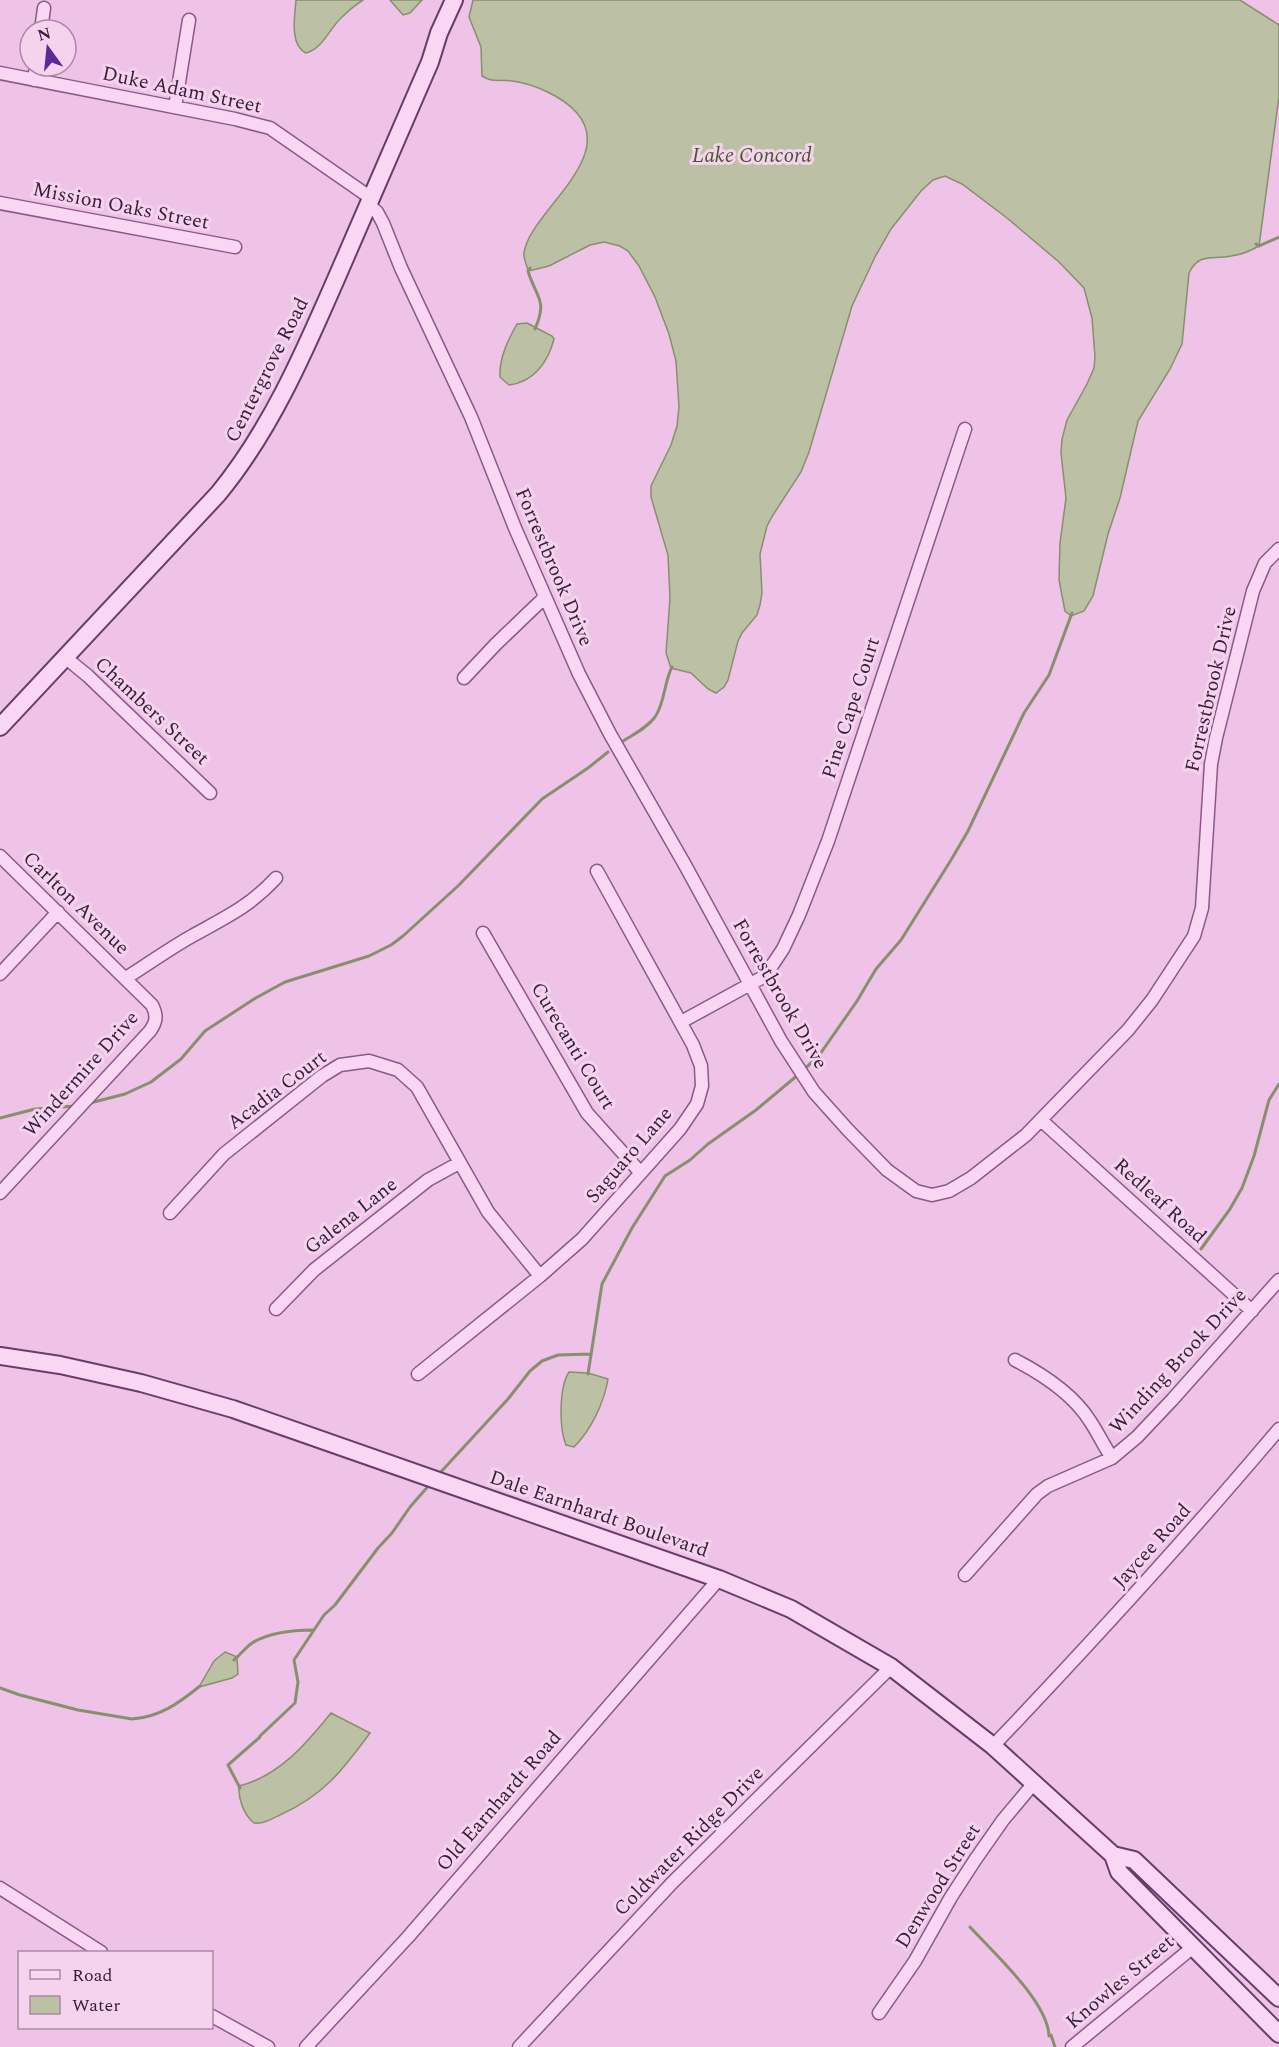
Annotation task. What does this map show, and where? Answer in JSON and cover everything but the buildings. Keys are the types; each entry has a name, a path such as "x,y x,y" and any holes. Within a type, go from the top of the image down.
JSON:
{"main road":[{"name":"Centergrove Road","path":"0,727 210,503 241,466 281,397 324,306 430,62 439,33 454,0"},
{"name":"Dale Earnhardt Boulevard","path":"0,1356 60,1365 141,1383 233,1409 719,1579 791,1608 891,1667 993,1746 1113,1855 1119,1872 1279,2034"},
{"name":"Dale Earnhardt Boulevard","path":"1113,1855 1134,1860 1274,1993"},
{"path":"1193,1947 1200,1942 1208,1943 1248,1980 1274,1993"}],"street":[{"path":"43,18 44,8"},
{"path":"175,107 189,20"},
{"name":"Duke Adam Street","path":"0,74 175,107 270,128 370,201"},
{"name":"Forrestbrook Drive","path":"370,201 383,224 401,268 471,417 544,598 610,734 793,1062 814,1092 887,1170 916,1191 932,1195 949,1191 971,1178 1042,1121 1128,1030 1152,1000 1194,936 1202,908 1212,755 1253,591 1265,563 1279,549"},
{"name":"Mission Oaks Street","path":"0,203 235,247"},
{"name":"Pine Cape Court","path":"681,1022 765,975 774,964 799,915 813,881 965,429"},
{"path":"464,678 544,598"},
{"name":"Chambers Street","path":"66,658 88,676 210,793"},
{"name":"Carlton Avenue","path":"0,856 126,978"},
{"name":"Saguaro Lane","path":"418,1374 540,1276 582,1239 680,1129 697,1104 702,1086 701,1066 693,1045 597,871"},
{"path":"126,978 183,941 233,914 249,903 276,878"},
{"path":"0,975 58,912"},
{"name":"Curecanti Court","path":"483,933 587,1113 640,1172"},
{"name":"Windermire Drive","path":"0,1193 155,1024 156,1015 152,1005 126,978"},
{"name":"Acadia Court","path":"170,1213 224,1154 322,1076 340,1065 369,1061 398,1070 417,1087 488,1212 540,1276"},
{"name":"Redleaf Road","path":"1042,1121 1252,1311"},
{"name":"Galena Lane","path":"276,1309 314,1270 428,1180 459,1163"},
{"name":"Winding Brook Drive","path":"965,1575 1036,1494 1048,1486 1112,1458 1137,1437 1279,1281"},
{"path":"1016,1360 1035,1370 1075,1402 1090,1421 1112,1458"},
{"name":"Jaycee Road","path":"993,1746 1214,1506 1279,1429"},
{"name":"Old Earnhardt Road","path":"306,2047 408,1937 719,1579"},
{"name":"Coldwater Ridge Drive","path":"519,2047 672,1883 891,1667"},
{"name":"Denwood Street","path":"879,2013 915,1961 951,1898 1002,1820 1035,1783"},
{"path":"0,1888 98,1951"},
{"name":"Knowles Street","path":"1072,2047 1193,1947"},
{"path":"213,2017 268,2047"}],"water":[{"path":"296,0 363,0 340,19 317,48 306,53 301,49 295,37"},
{"path":"390,0 422,0 410,13 403,15"},
{"name":"Lake Concord","path":"473,0 1240,0 1279,25 1279,96 1259,246 1238,255 1202,259 1193,266 1189,273 1182,344 1170,369 1138,421 1093,596 1084,611 1071,616 1065,611 1059,580 1060,543 1066,498 1061,453 1062,439 1067,420 1094,368 1095,357 1092,318 1084,288 1059,262 1007,218 962,184 945,176 933,180 921,191 891,229 852,306 809,452 801,472 767,526 760,554 762,593 760,605 757,615 738,641 728,680 724,687 716,693 708,689 691,673 671,668 666,653 670,598 668,555 651,497 651,486 671,445 677,426 679,407 676,361 669,334 655,297 639,266 628,251 620,246 604,242 590,245 549,266 528,271 524,255 529,237 579,167 586,149 586,131 577,113 556,96 529,85 493,80 482,76 481,47 469,17"},
{"path":"527,323 554,339 539,370 526,380 509,385 500,377 503,356 517,324"},
{"path":"569,1372 588,1373 608,1379 596,1416 574,1447 566,1445 561,1418 563,1387"},
{"path":"225,1652 237,1657 238,1674 232,1678 199,1687 214,1661"},
{"path":"331,1713 370,1733 331,1781 309,1799 274,1818 254,1823 242,1806 239,1786 267,1775 279,1767 312,1736"}],"waterway":[{"path":"1256,244 1259,246 1279,237"},
{"path":"530,268 528,271 541,305 535,329"},
{"path":"803,1070 818,1057 876,969 901,940 951,860 968,831 1024,713 1049,675 1072,613"},
{"path":"620,743 655,717 661,705 672,667"},
{"path":"90,1103 125,1094 151,1082 181,1059 205,1031 285,982 369,956 391,945 459,885 542,799 608,752"},
{"path":"588,1374 602,1284 632,1228 665,1176 756,1110 799,1074"},
{"path":"1201,1249 1242,1188 1254,1156 1269,1100 1279,1084"},
{"path":"0,1118 35,1109 75,1106"},
{"path":"439,1474 508,1399 530,1371 542,1361 558,1355 590,1354"},
{"path":"240,1788 228,1765 295,1703 298,1682 294,1660 324,1615 335,1605 431,1483"},
{"path":"234,1660 252,1643 266,1636 289,1631 313,1630"},
{"path":"0,1688 78,1710 132,1719 142,1718 169,1708 200,1686"},
{"path":"970,1927 1030,1993 1046,2023 1055,2047"}]}
